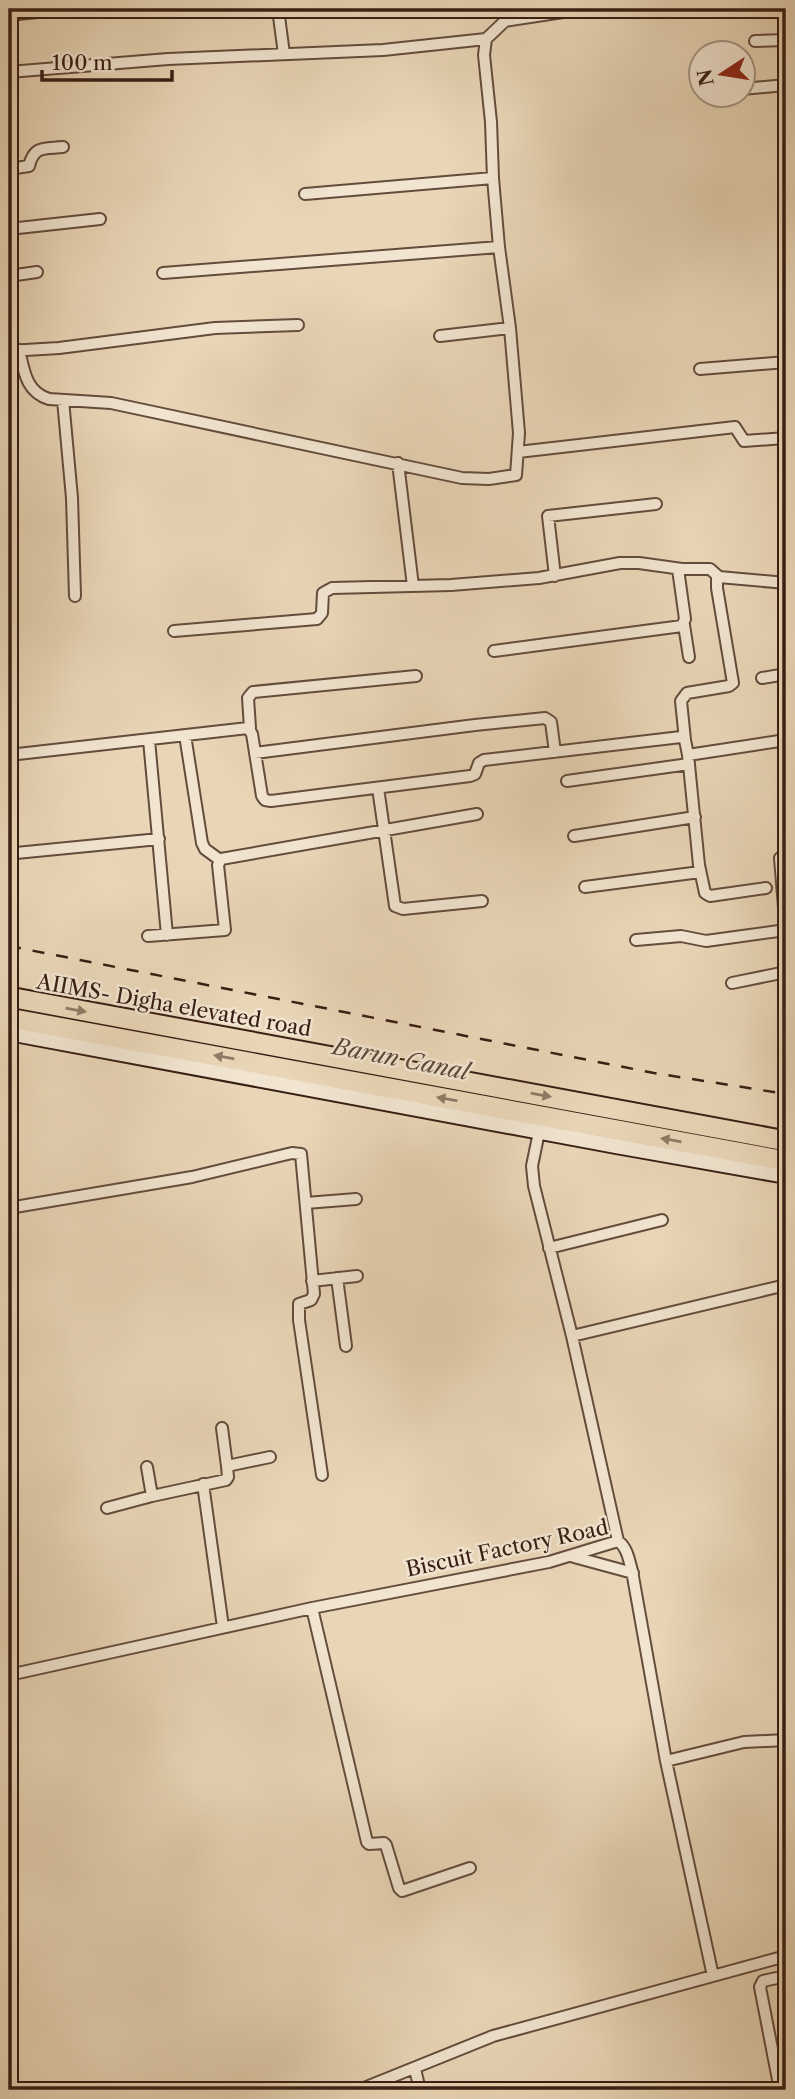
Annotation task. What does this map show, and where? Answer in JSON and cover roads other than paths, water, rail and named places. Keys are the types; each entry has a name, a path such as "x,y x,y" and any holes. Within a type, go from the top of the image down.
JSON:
{"highway":[{"name":"AIIMS- Digha elevated road","path":"9,997 786,1141"},
{"name":"AIIMS- Digha elevated road","path":"9,1018 786,1161"}],"main road":[{"path":"9,1032 539,1132 786,1175"}],"street":[{"path":"9,15 66,9"},
{"path":"278,9 284,54"},
{"path":"298,326 173,332 59,348 14,351 29,386 39,396 111,403 461,478 489,479 516,475 519,433 493,178 484,55 486,39 505,15 583,9"},
{"path":"9,72 124,61 383,50 486,39"},
{"path":"756,41 786,40"},
{"path":"756,88 786,85"},
{"path":"9,169 29,166 32,155 37,150 64,147"},
{"path":"305,194 493,178"},
{"path":"9,229 100,219"},
{"path":"163,273 499,247"},
{"path":"9,276 37,272"},
{"path":"440,336 510,328"},
{"path":"700,369 786,362"},
{"path":"63,400 72,498 75,596"},
{"path":"518,452 735,426 744,441 786,438"},
{"path":"397,463 413,586"},
{"path":"555,576 548,516 656,504"},
{"path":"174,631 315,620 321,617 326,589 555,576 620,563 678,569 710,569 717,575 786,583"},
{"path":"678,569 689,657"},
{"path":"717,575 733,683 729,687 687,693 682,696 681,705 700,872 704,890 708,895 766,888"},
{"path":"494,650 604,638 684,625"},
{"path":"762,678 786,674"},
{"path":"416,676 253,692 248,698 250,729 263,798 268,801 470,776 475,774 480,761 484,760 679,737 685,740"},
{"path":"255,753 545,718 551,722 555,752"},
{"path":"9,755 250,729"},
{"path":"185,735 202,843 205,849 219,860 477,814"},
{"path":"149,740 167,935"},
{"path":"567,780 689,760 786,740"},
{"path":"378,788 386,831 393,900 397,908 482,901"},
{"path":"574,836 695,817"},
{"path":"16,853 159,839"},
{"path":"636,940 681,936 701,942 786,931 780,859"},
{"path":"148,936 225,930 219,860"},
{"path":"585,887 700,872"},
{"path":"732,983 786,972"},
{"path":"539,1132 532,1174 618,1541"},
{"path":"9,1208 192,1177 299,1153 302,1160 313,1298 299,1304 298,1309 306,1382 322,1475"},
{"path":"306,1203 356,1199"},
{"path":"549,1248 662,1220"},
{"path":"313,1281 357,1276"},
{"path":"337,1278 346,1346"},
{"path":"572,1336 786,1285"},
{"path":"107,1508 227,1479 222,1428"},
{"path":"227,1466 270,1457"},
{"path":"147,1467 152,1496"},
{"path":"203,1485 223,1627"},
{"name":"Biscuit Factory Road","path":"9,1675 312,1608 571,1556 618,1541 628,1554 633,1573 666,1761 713,1976"},
{"path":"571,1556 633,1573"},
{"path":"312,1608 366,1842 386,1845 402,1891 470,1868"},
{"path":"666,1761 744,1742 786,1740"},
{"path":"359,2090 493,2036 786,1956"},
{"path":"772,1960 781,1977 762,1981 760,1987 780,2090"},
{"path":"415,2069 420,2090"}],"railway":[{"path":"9,946 654,1073 786,1094"}],"water label":[{"name":"Barun Canal","path":"401,1059"}]}
